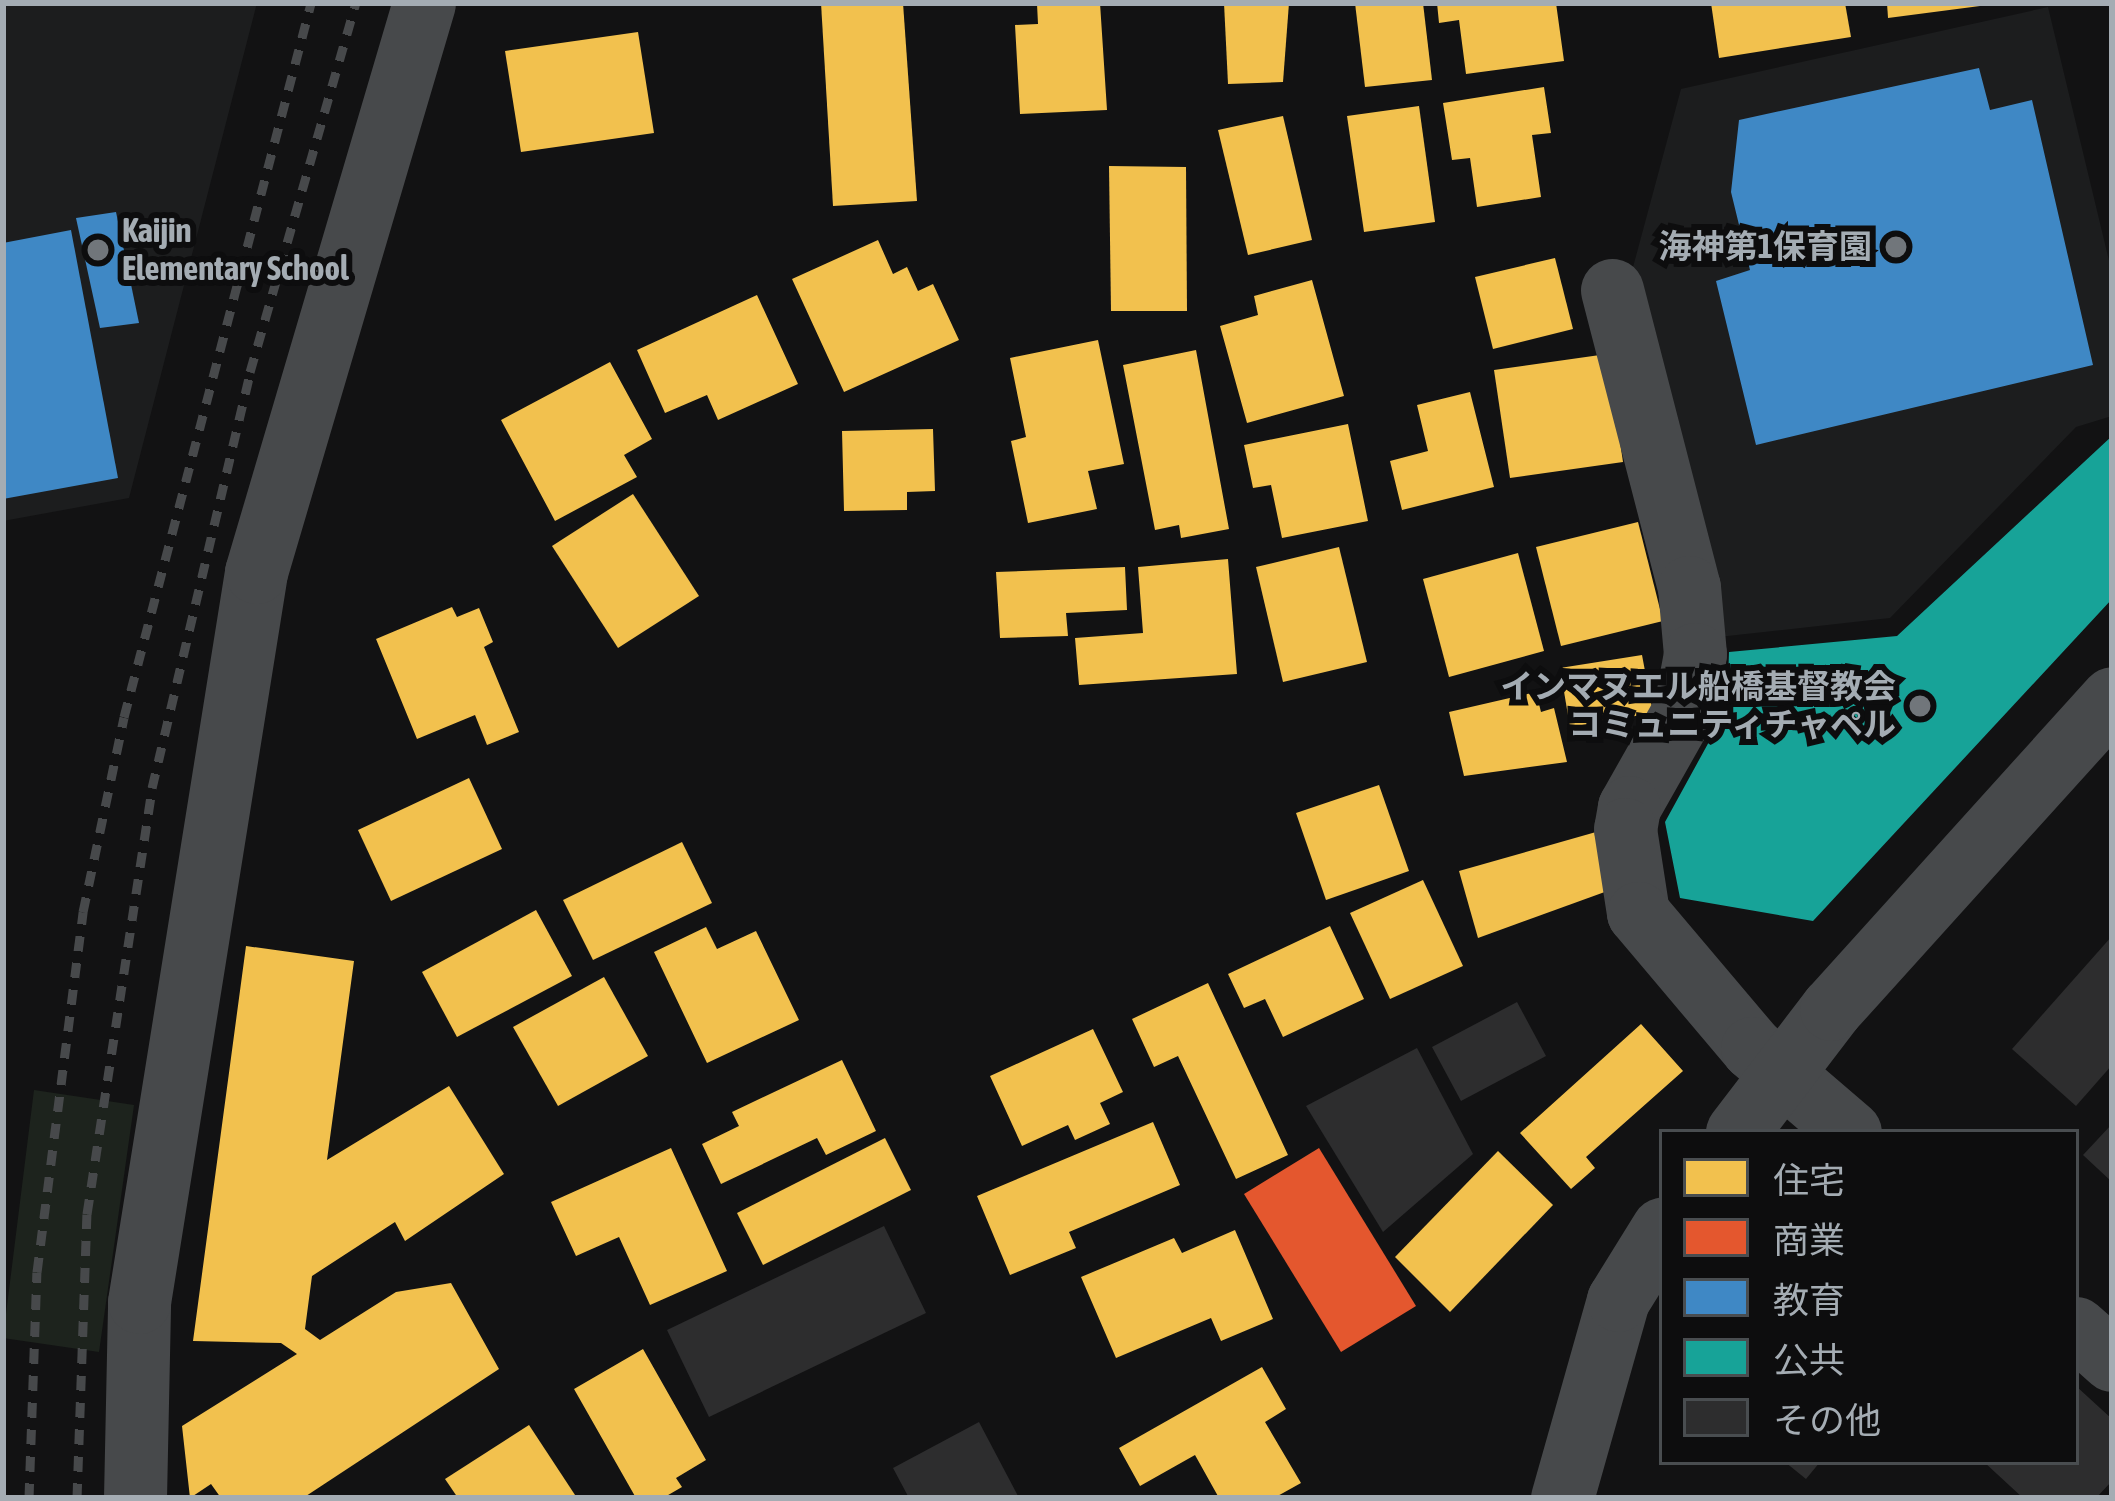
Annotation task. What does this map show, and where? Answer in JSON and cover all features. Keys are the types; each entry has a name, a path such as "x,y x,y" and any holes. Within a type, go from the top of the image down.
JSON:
{"street":[{"path":"135,1498 139,1301 256,572 424,3"},
{"path":"1612,290 1689,587 1695,654 1685,708 1629,807 1625,829 1638,913 1783,1073 1847,1129"},
{"path":"1739,1129 1831,1009 2112,698"},
{"path":"1562,1498 1618,1300 1659,1234"},
{"path":"2079,1331 2112,1360"}],"shaded area":[{"name":"Kaijin Elementary School","path":"3,3 257,3 129,498 3,521"},
{"path":"2048,7 2112,273 2112,416 2076,427 1890,618 1709,638 1629,282 1681,89"},
{"path":"34,1090 134,1105 99,1352 3,1338"}],"building: 住宅":[{"path":"821,3 903,3 917,201 833,206"},
{"path":"1100,3 1107,110 1020,114 1015,25 1038,24 1037,4"},
{"path":"1224,3 1289,3 1283,82 1228,84"},
{"path":"1355,3 1423,3 1432,80 1365,87"},
{"path":"1437,3 1556,3 1564,61 1466,74 1459,20 1439,23"},
{"path":"1711,3 1845,3 1851,37 1719,58"},
{"path":"1887,3 1980,3 1980,6 1888,18"},
{"path":"638,32 654,133 521,152 505,51"},
{"path":"1544,87 1551,133 1532,135 1541,197 1477,207 1470,158 1452,160 1443,103"},
{"path":"1419,106 1435,222 1364,232 1347,116"},
{"path":"1283,116 1312,240 1248,255 1218,130"},
{"path":"1109,166 1186,167 1187,311 1111,311"},
{"path":"878,240 893,274 907,267 918,291 933,284 959,340 844,392 792,279"},
{"path":"1555,258 1573,329 1493,349 1475,277"},
{"path":"1312,280 1344,396 1247,423 1220,326 1258,315 1254,296"},
{"path":"757,295 798,384 718,420 707,395 665,413 637,350"},
{"path":"1098,340 1124,464 1088,471 1097,509 1028,523 1011,441 1026,437 1010,358"},
{"path":"1196,350 1229,529 1181,538 1179,525 1155,530 1123,365"},
{"path":"1607,354 1623,462 1510,478 1494,370"},
{"path":"610,362 652,439 624,455 637,477 555,521 501,420"},
{"path":"1470,392 1494,487 1402,510 1390,461 1428,451 1417,405"},
{"path":"1348,424 1368,521 1282,538 1271,485 1253,488 1244,445"},
{"path":"933,429 935,491 907,492 907,510 844,511 842,431"},
{"path":"633,494 699,596 618,648 552,546"},
{"path":"1638,522 1663,621 1561,646 1536,547"},
{"path":"1339,547 1367,662 1283,682 1256,567"},
{"path":"1518,553 1544,651 1449,677 1423,579"},
{"path":"1228,559 1237,674 1079,685 1075,638 1143,633 1138,567"},
{"path":"1125,567 1127,610 1066,613 1068,636 1000,638 996,572"},
{"path":"452,607 457,617 479,608 493,642 484,647 519,732 487,745 475,715 417,739 376,639"},
{"path":"1642,655 1653,713 1570,727 1560,668"},
{"path":"1536,692 1541,712 1554,708 1567,762 1464,776 1449,712"},
{"path":"469,778 502,849 391,901 358,830"},
{"path":"1379,785 1409,871 1326,900 1296,813"},
{"path":"1596,832 1613,889 1478,938 1459,871"},
{"path":"682,842 712,903 593,960 563,900"},
{"path":"1423,880 1463,966 1390,999 1350,913"},
{"path":"536,910 572,976 457,1037 422,972"},
{"path":"1330,926 1364,999 1283,1037 1265,999 1244,1008 1228,974"},
{"path":"706,927 717,949 756,931 799,1020 707,1063 654,952"},
{"path":"246,946 354,961 327,1160 449,1086 504,1174 405,1241 395,1222 312,1276 305,1329 320,1340 396,1292 451,1283 499,1369 303,1498 221,1498 211,1484 190,1498 182,1426 297,1354 281,1343 193,1341"},
{"path":"604,977 648,1056 558,1106 513,1027"},
{"path":"1208,983 1288,1155 1236,1179 1178,1056 1154,1067 1132,1019"},
{"path":"1641,1024 1683,1071 1586,1157 1595,1168 1571,1189 1520,1133"},
{"path":"1093,1029 1123,1092 1100,1103 1110,1124 1075,1140 1068,1125 1022,1146 990,1076"},
{"path":"842,1060 876,1131 826,1155 817,1138 721,1184 702,1144 739,1126 732,1112"},
{"path":"1153,1122 1180,1185 1069,1232 1076,1248 1010,1275 977,1196"},
{"path":"885,1138 911,1190 763,1265 737,1213"},
{"path":"671,1148 727,1271 650,1305 619,1237 576,1256 551,1202"},
{"path":"1498,1151 1553,1205 1450,1312 1395,1257"},
{"path":"1235,1230 1273,1319 1221,1341 1211,1318 1116,1358 1081,1277 1174,1238 1182,1253"},
{"path":"643,1349 706,1460 676,1478 682,1487 663,1498 636,1498 574,1389"},
{"path":"1262,1367 1286,1409 1265,1422 1301,1483 1274,1498 1219,1498 1195,1455 1140,1486 1119,1448"},
{"path":"529,1425 577,1498 458,1498 445,1479"}],"building: 商業":[{"path":"1319,1148 1416,1306 1341,1352 1244,1194"}],"building: 教育":[{"path":"1979,68 1990,110 2032,100 2093,365 1756,445 1716,281 1750,270 1731,192 1739,120"},
{"path":"116,212 139,323 100,328 76,218"},
{"path":"71,230 118,478 3,499 3,243"}],"building: 公共":[{"path":"2112,436 2112,599 1813,921 1680,898 1665,822 1727,709 1729,652 1897,636"}],"building: その他":[{"path":"2112,936 2112,1065 2076,1106 2012,1049"},
{"path":"1517,1002 1546,1056 1461,1101 1432,1047"},
{"path":"1417,1048 1473,1154 1383,1232 1306,1106"},
{"path":"2112,1124 2112,1182 2083,1155"},
{"path":"884,1226 926,1313 709,1417 667,1330"},
{"path":"2079,1389 2112,1419 2112,1481 2096,1498 2023,1498 1987,1465 2079,1465"},
{"path":"979,1422 1019,1498 909,1498 893,1468"},
{"path":"1789,1465 1818,1465 1806,1479"}],"railway":[{"path":"29,1498 37,1272 83,912 124,717 311,3"},
{"path":"77,1498 87,1214 152,788 250,372 356,3"}],"place":[{"name":"海神第1保育園","path":"1896,247"},
{"name":"Kaijin Elementary School","path":"98,250"},
{"name":"インマヌエル船橋基督教会 コミュニティチャペル","path":"1920,706"}]}
